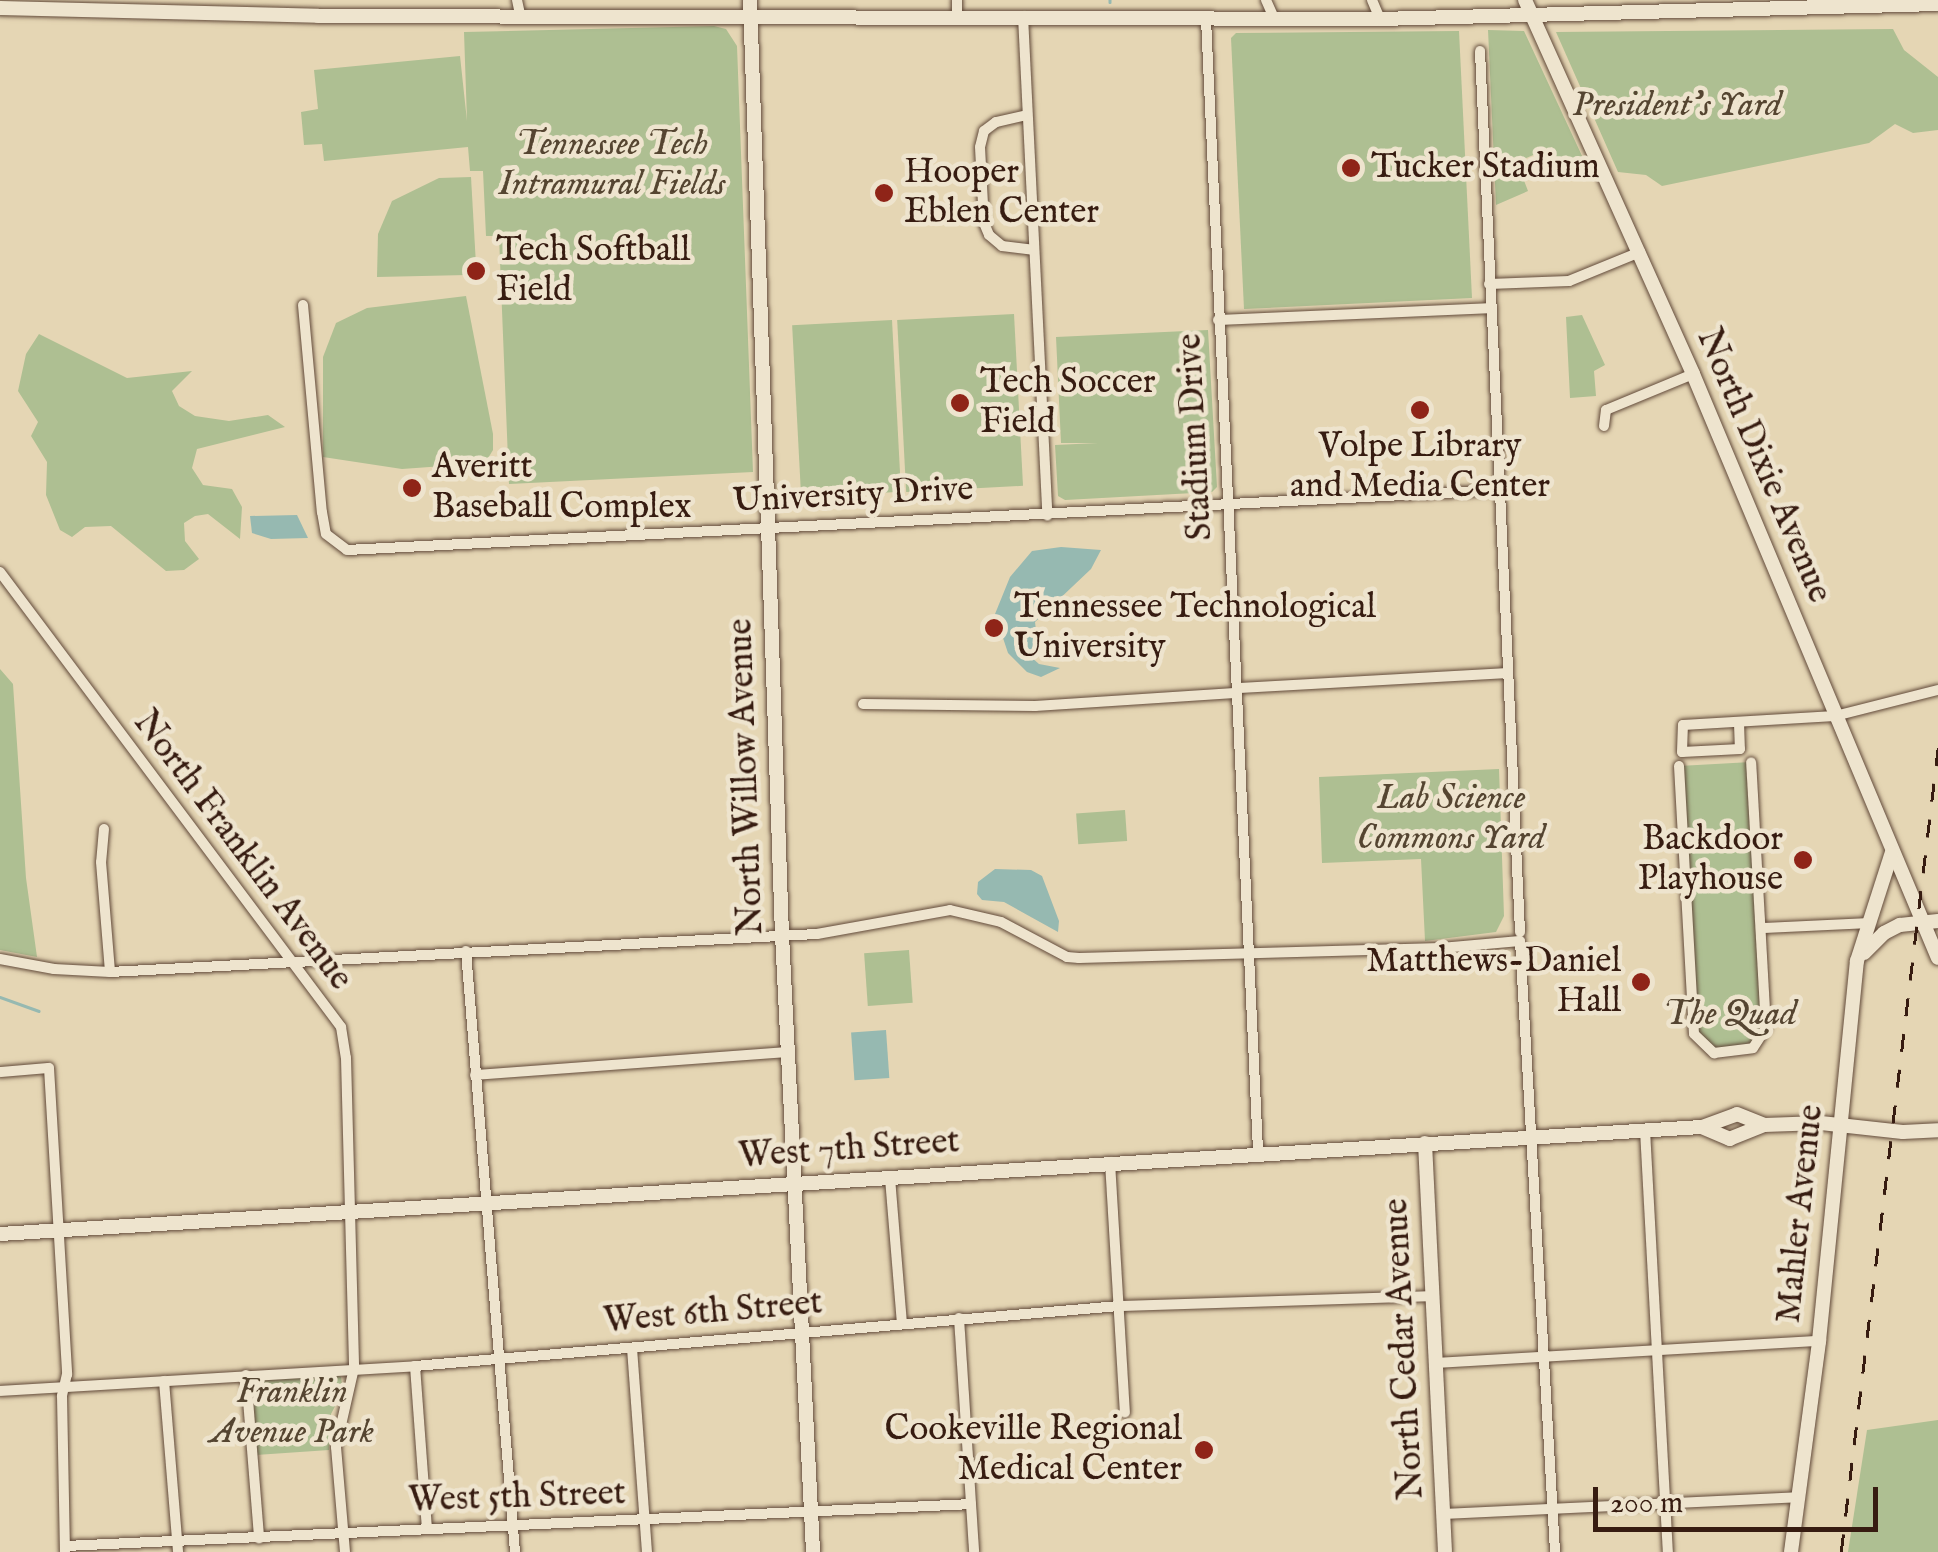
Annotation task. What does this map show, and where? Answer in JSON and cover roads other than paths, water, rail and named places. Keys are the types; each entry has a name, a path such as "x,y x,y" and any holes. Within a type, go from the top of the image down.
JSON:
{"street":[{"name":"North Willow Avenue","path":"750,0 782,935 814,1552"},
{"path":"1266,0 1274,18"},
{"path":"1372,0 1380,19"},
{"name":"North Dixie Avenue","path":"1524,0 1640,252 1910,892 1930,922 1938,958"},
{"path":"0,8 221,15 519,7 750,17 957,8 1023,16 1380,19 1532,18 1680,7 1938,4"},
{"path":"1023,16 1047,514"},
{"name":"Stadium Drive","path":"1206,18 1258,1153"},
{"path":"1480,52 1541,1357 1555,1552"},
{"path":"1027,115 996,122 984,131 980,146 984,222 989,234 1002,246 1034,250"},
{"path":"1489,284 1569,281 1640,252"},
{"name":"University Drive","path":"302,305 326,534 334,544 369,550 1498,490"},
{"path":"1218,320 1489,308"},
{"path":"1604,426 1606,410 1692,374"},
{"name":"North Franklin Avenue","path":"0,571 341,1026 346,1058 352,1212 354,1368 336,1447 345,1552"},
{"path":"864,704 1034,706 1508,673"},
{"path":"1739,723 1740,749 1682,752 1681,726 1835,716 1938,690"},
{"path":"1679,766 1694,1034 1714,1053 1753,1048 1766,1028 1751,762"},
{"path":"104,829 101,862 110,972"},
{"name":"Mahler Avenue","path":"1791,1552 1819,1340 1857,961 1892,850"},
{"path":"1857,961 1884,932 1910,914 1910,892"},
{"path":"0,959 54,969 110,972 846,931 898,916 950,910 1000,922 1066,957 1425,948 1520,936"},
{"path":"1884,932 1930,922"},
{"path":"1764,928 1870,923"},
{"path":"466,951 514,1552"},
{"path":"476,1075 789,1052"},
{"path":"0,1072 49,1068 60,1229 65,1549"},
{"name":"West 7th Street","path":"0,1234 1702,1127 1737,1114 1764,1125 1840,1124 1904,1132 1938,1130"},
{"name":"West 7th Street","path":"1702,1127 1730,1139 1748,1135 1764,1125"},
{"path":"1646,1130 1668,1552"},
{"name":"North Cedar Avenue","path":"1425,1143 1445,1552"},
{"path":"1110,1162 1125,1413"},
{"path":"890,1178 902,1324"},
{"name":"West 6th Street","path":"0,1390 414,1366 1120,1306 1431,1296"},
{"path":"959,1318 974,1552"},
{"path":"1436,1363 1819,1340"},
{"path":"632,1348 648,1552"},
{"path":"414,1366 427,1529"},
{"path":"246,1374 259,1538"},
{"path":"164,1380 177,1547"},
{"path":"1443,1514 1798,1497"},
{"name":"West 5th Street","path":"65,1549 177,1547 259,1538 971,1504"}],"water":[{"path":"297,515 308,538 271,539 252,533 250,516"},
{"path":"1061,547 1101,550 1091,569 1035,622 1038,647 1031,657 1039,664 1060,668 1041,677 1027,672 1008,653 995,614 1010,577 1032,551"},
{"path":"995,869 1031,870 1042,876 1059,921 1058,932 1004,902 982,900 977,894 978,882"},
{"path":"886,1030 889,1078 854,1080 851,1032"}],"waterway":[{"path":"0,997 39,1011"}],"railway":[{"path":"1841,1552 1938,748"}],"place":[{"name":"Tucker Stadium","path":"1351,168"},
{"name":"Hooper Eblen Center","path":"884,193"},
{"name":"Tech Softball Field","path":"476,271"},
{"name":"Tech Soccer Field","path":"960,403"},
{"name":"Volpe Library and Media Center","path":"1420,410"},
{"name":"Averitt Baseball Complex","path":"412,488"},
{"name":"Tennessee Technological University","path":"994,628"},
{"name":"Backdoor Playhouse","path":"1803,860"},
{"name":"Matthews-Daniel Hall","path":"1641,982"},
{"name":"Cookeville Regional Medical Center","path":"1204,1450"}],"park label":[{"name":"President's Yard","path":"1677,106"},
{"name":"Tennessee Tech Intramural Fields","path":"612,165"},
{"name":"Lab Science Commons Yard","path":"1451,819"},
{"name":"The Quad","path":"1730,1015"},
{"name":"Franklin Avenue Park","path":"292,1413"}]}
